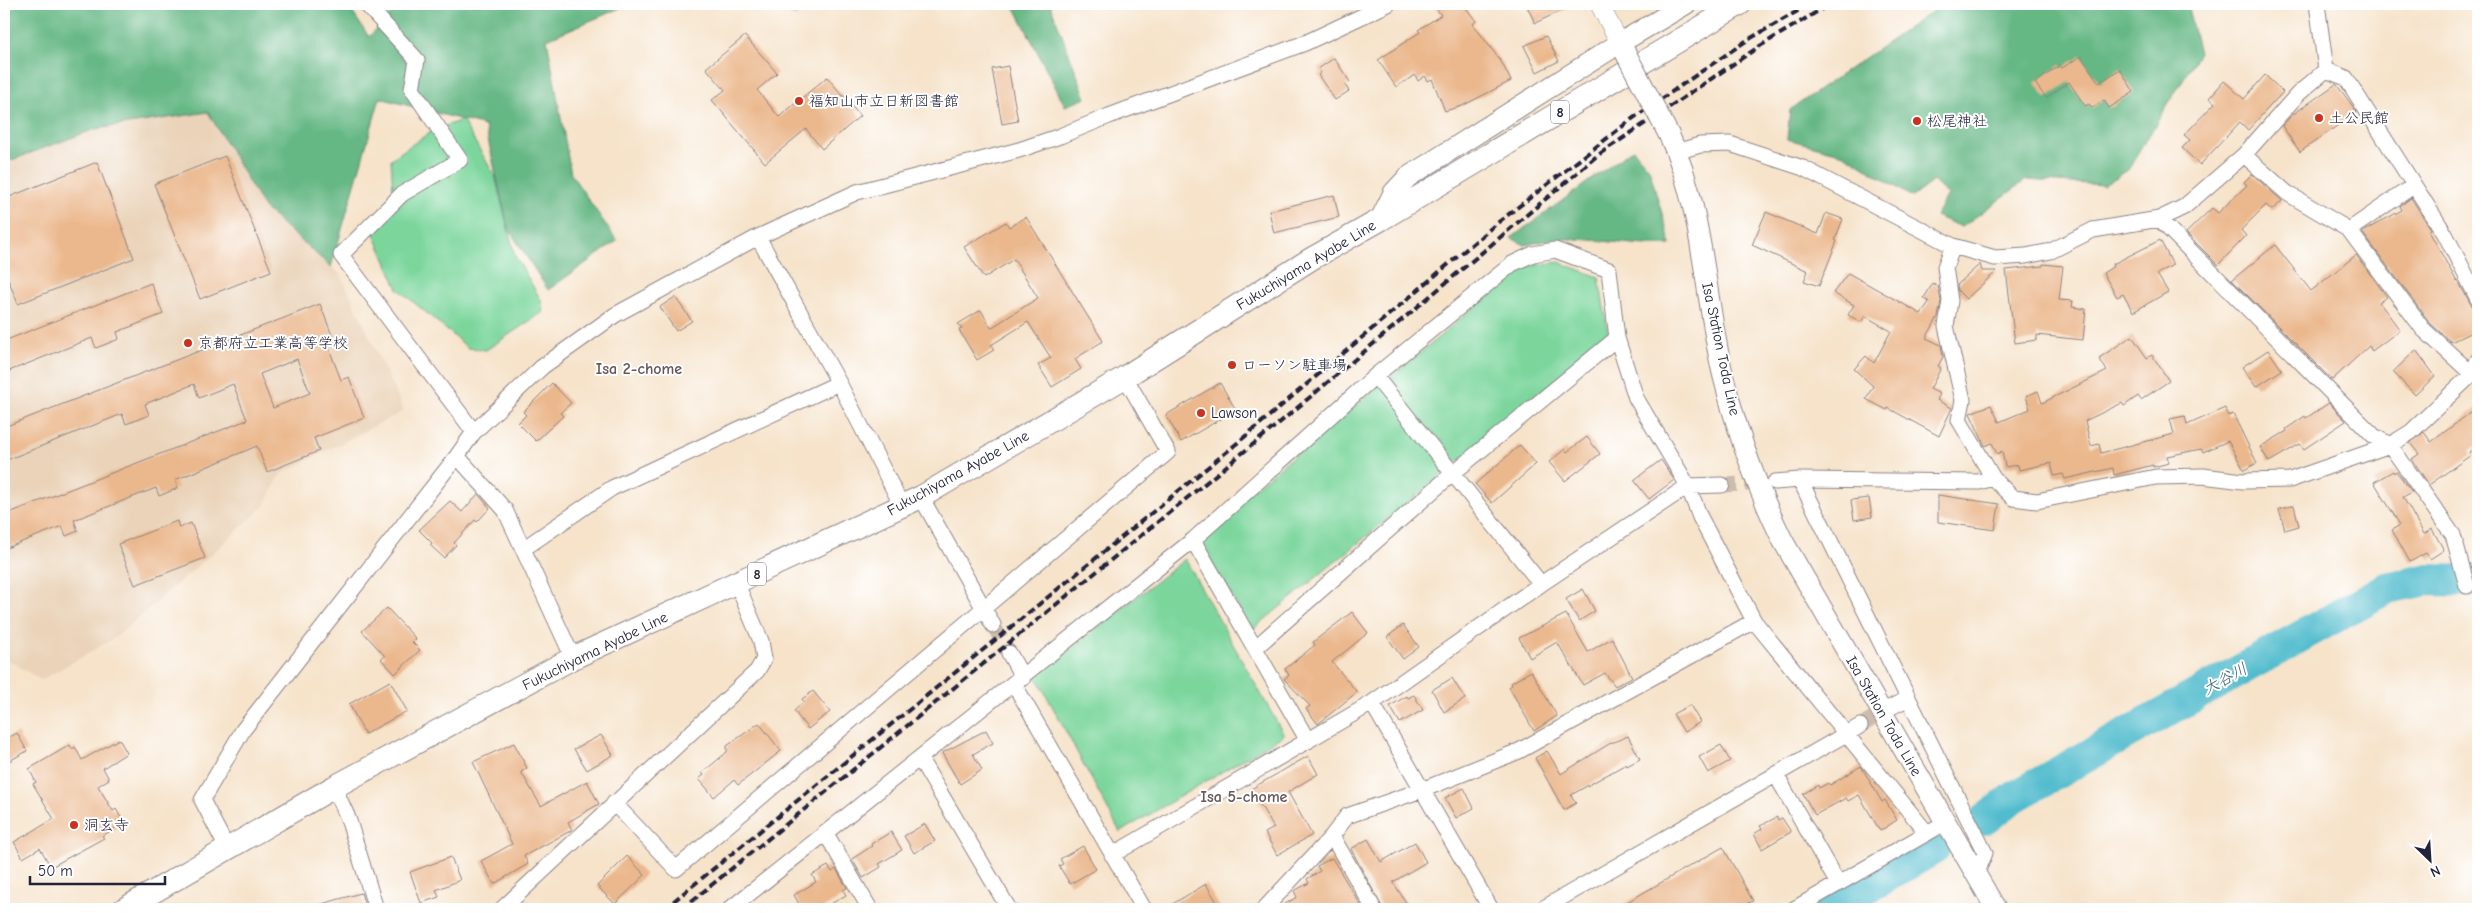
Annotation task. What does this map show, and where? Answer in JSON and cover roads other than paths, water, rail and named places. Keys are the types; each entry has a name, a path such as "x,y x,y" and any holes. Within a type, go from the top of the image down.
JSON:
{"main road":[{"path":"1380,220 1394,192 1408,177 1623,47 1686,4"},
{"name":"Fukuchiyama Ayabe Line","path":"124,909 334,787 573,658 737,584 912,501 1125,377 1311,259 1380,220 1740,4"},
{"name":"Isa Station Toda Line","path":"1623,47 1672,144 1691,198 1723,374 1758,488 1783,542 1996,909"}],"street":[{"path":"366,4 417,60 412,89 460,160 402,194 341,256 474,432"},
{"path":"228,850 202,800 243,730 458,456 474,432 542,367 615,314 758,237 857,192 1019,150 1060,136 1304,43 1388,4"},
{"path":"1599,4 1623,47"},
{"path":"2317,4 2326,70"},
{"path":"1672,144 1730,144 1803,168 1953,246 1995,258 2026,256 2051,251 2093,230 2159,219 2184,207 2244,155 2298,94 2326,70"},
{"path":"2326,70 2346,78 2445,234 2478,299"},
{"path":"2244,155 2287,194 2349,230 2423,329 2472,374"},
{"path":"2349,230 2413,186"},
{"path":"2159,219 2374,436 2390,445 2453,535 2467,586"},
{"path":"758,237 839,383 912,501 993,625"},
{"path":"1953,246 1945,267 1950,301 1946,326 1962,400 1959,420 1993,478 2013,498 2037,501 2156,477 2203,476 2243,481 2290,480 2390,445 2412,432 2472,374 2478,360"},
{"path":"730,909 1193,540 1375,376 1512,264 1533,254 1554,250 1609,270 1617,338 1636,398 1688,486 1700,516 1754,621 1853,729 1927,833"},
{"path":"1255,648 1452,474 1617,338"},
{"path":"1375,376 1541,584"},
{"path":"614,802 676,868 1168,452 1125,377"},
{"path":"523,549 612,488 839,383"},
{"path":"458,456 505,510 573,658"},
{"path":"1776,482 1800,480 1979,482 1993,478"},
{"path":"1800,480 1985,853 1976,874"},
{"path":"1112,855 1372,703 1541,584 1688,486 1722,485"},
{"path":"1193,540 1308,740"},
{"path":"502,909 614,802 757,671 764,659 761,641 737,584"},
{"path":"1265,909 1332,836 1347,816 1422,790 1519,751 1754,621"},
{"path":"1009,652 1018,681 1112,855 1144,909"},
{"path":"1891,707 1907,699"},
{"path":"1372,703 1491,909"},
{"path":"1542,909 1853,729"},
{"path":"920,759 1009,909"},
{"path":"1776,775 1838,884"},
{"path":"334,787 348,818 376,909"},
{"path":"1794,909 1946,823"},
{"path":"825,832 870,909"},
{"path":"1332,836 1374,909"}],"waterway":[{"name":"大谷川","path":"1985,819 2016,796 2387,588 2426,580 2478,581"},
{"name":"大谷川","path":"1831,909 1934,849"}],"tunnel":[{"path":"1722,485 1766,483"},
{"path":"993,625 1009,653"},
{"path":"1860,726 1890,707"}],"railway":[{"path":"664,909 1229,450 1496,224 1632,119 1746,41 1810,4"},
{"path":"682,909 1278,424 1598,155 1760,46 1830,4"}],"place":[{"name":"福知山市立日新図書館","path":"799,101"},
{"name":"土公民館","path":"2319,118"},
{"name":"松尾神社","path":"1917,121"},
{"name":"京都府立工業高等学校","path":"188,343"},
{"name":"ローソン駐車場","path":"1232,365"},
{"name":"Lawson","path":"1201,413"},
{"name":"洞玄寺","path":"74,825"}],"district":[{"name":"Isa 2-chome","path":"639,369"},
{"name":"Isa 5-chome","path":"1244,797"}]}
